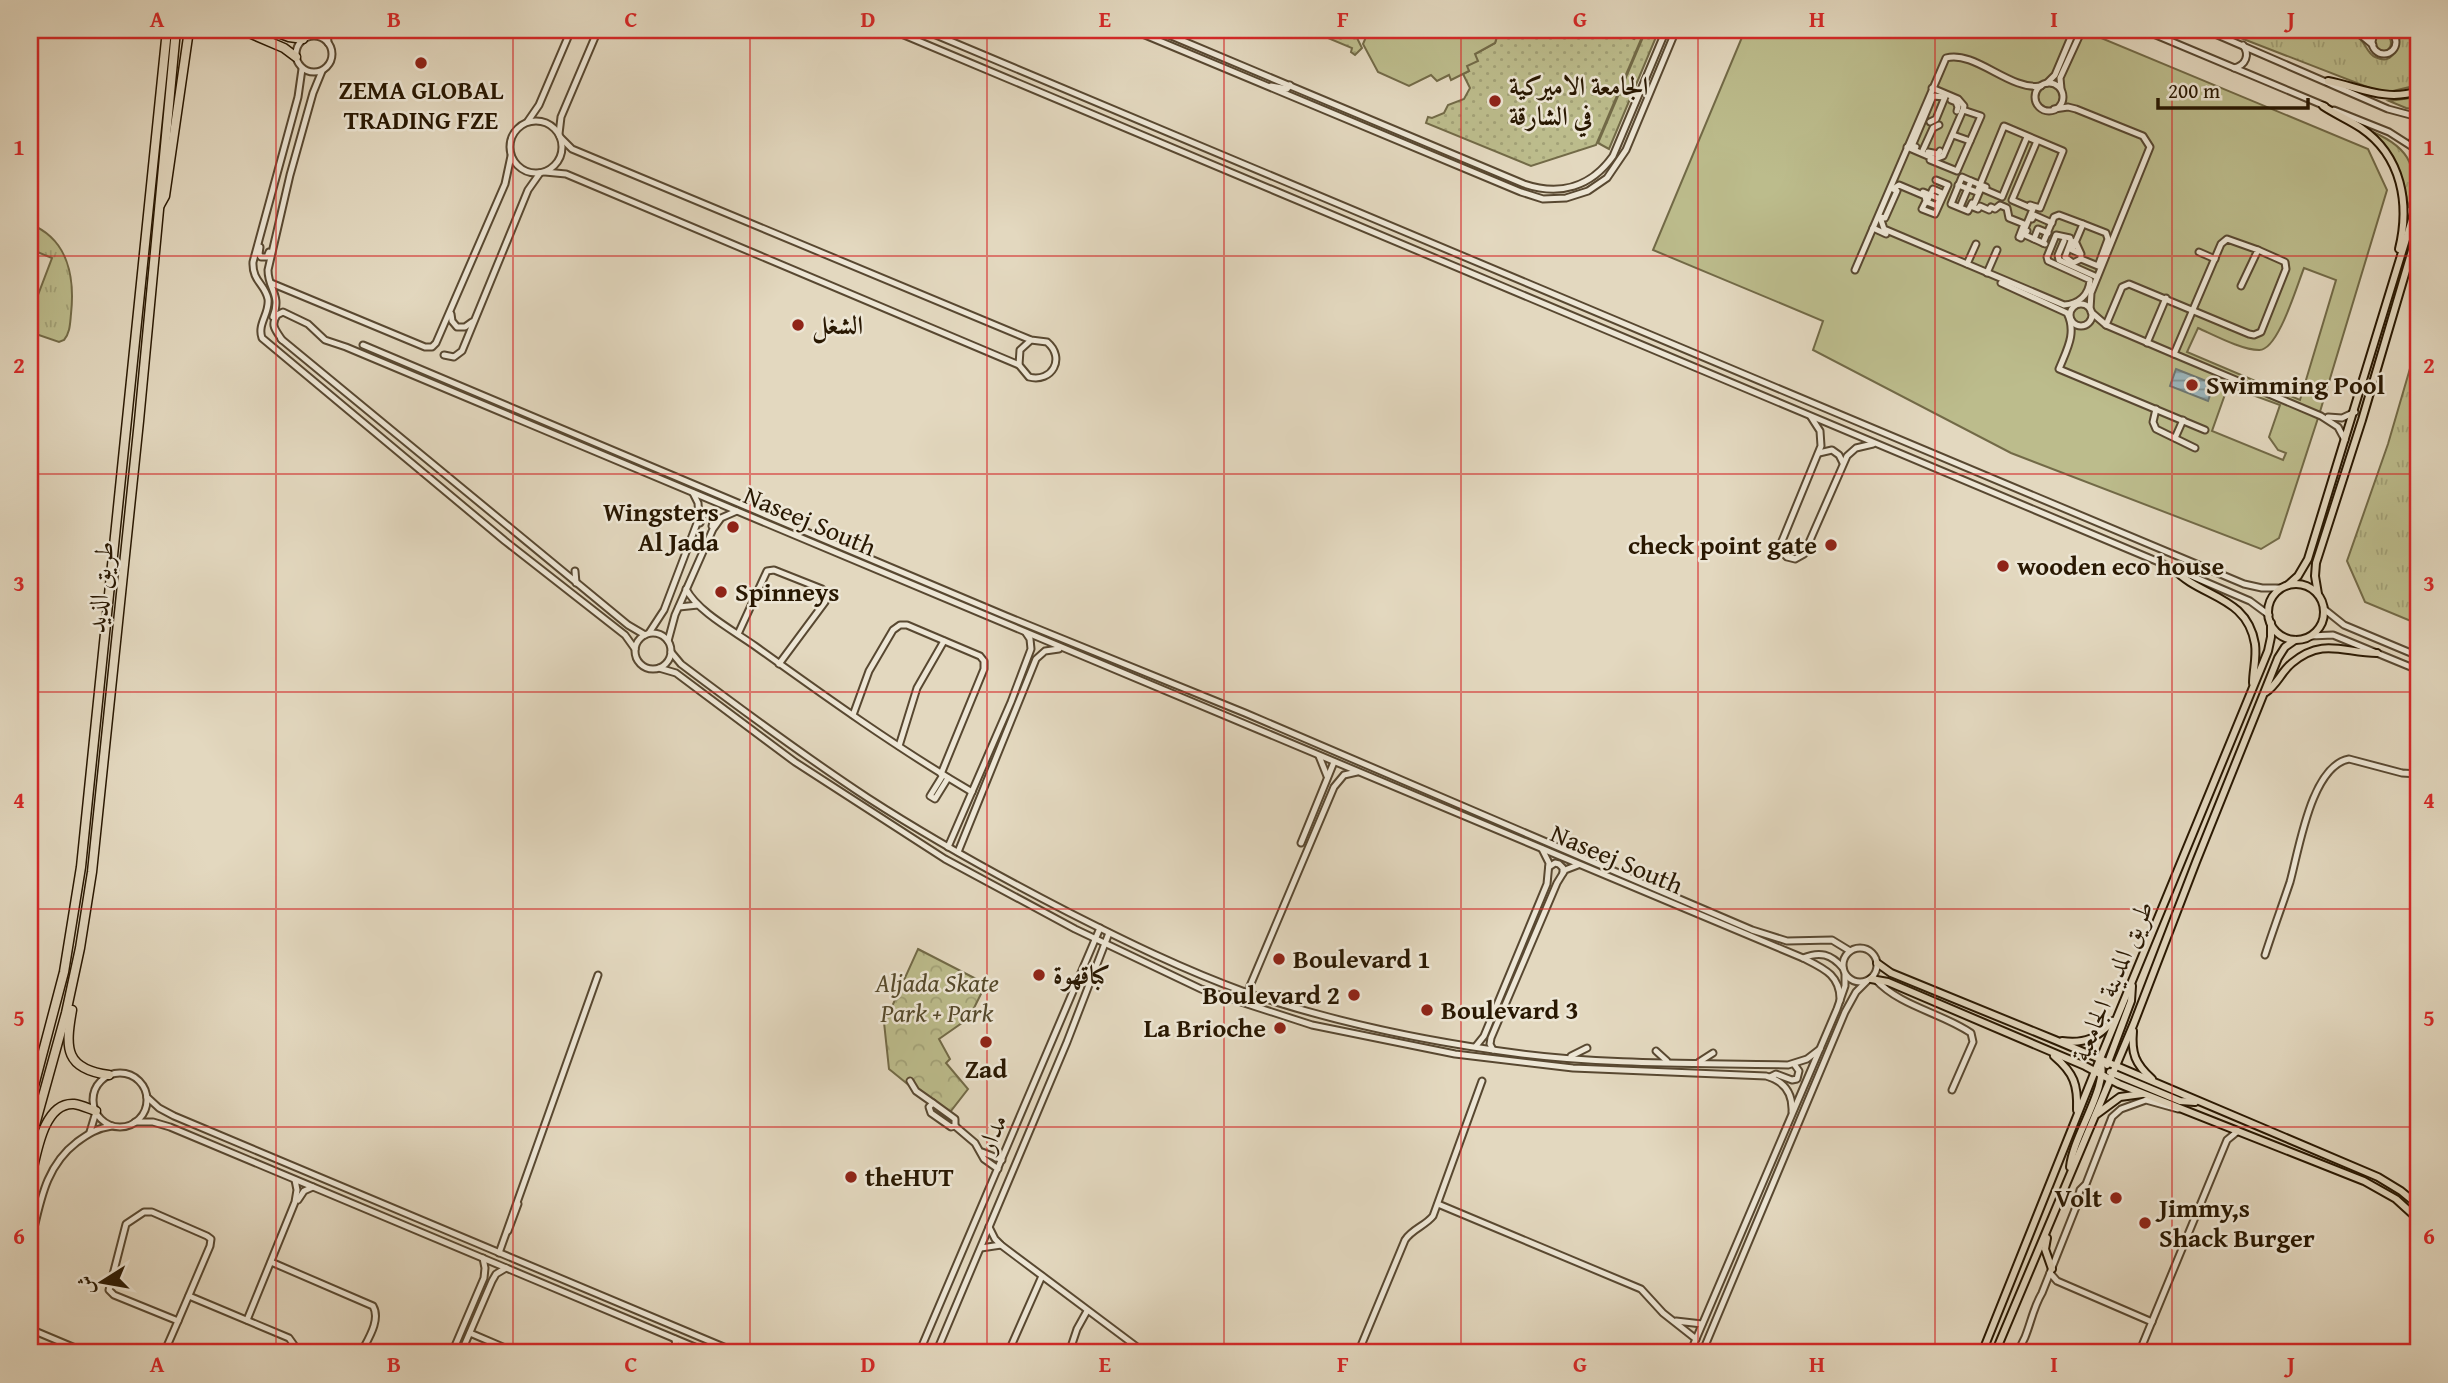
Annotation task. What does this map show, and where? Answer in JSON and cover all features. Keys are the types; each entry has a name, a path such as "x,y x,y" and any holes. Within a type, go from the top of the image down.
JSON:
{"highway":[{"name":"طريق الذيد","path":"30,1101 64,972 81,867 167,30"},
{"name":"طريق الذيد","path":"30,1143 73,981 96,834 176,30"},
{"path":"158,208 165,196 189,30"},
{"path":"242,30 284,47 296,57"},
{"path":"270,30 289,37 306,38"},
{"path":"73,981 69,1051 83,1069 109,1075"},
{"path":"30,1181 45,1125 52,1113 71,1104 96,1112"}],"main road":[{"path":"2328,81 2382,95 2405,95 2418,91"},
{"path":"2323,106 2368,134 2384,150 2396,171 2403,193 2404,216 2395,275"},
{"path":"2418,126 2414,137 2414,148 2418,156"},
{"path":"2418,200 2355,412 2305,565 2270,602 2271,623 2281,635 2295,640 2311,636 2320,627 2324,609 2318,594 2316,563 2418,230"},
{"path":"2403,279 2418,244"},
{"path":"2173,568 2225,600 2244,617 2255,647 2253,686"},
{"path":"2285,586 2305,585 2318,594"},
{"name":"طريق المدينة الجامعية","path":"1995,1353 2095,1116 2106,1071 2100,1059 2271,642 2271,623"},
{"name":"طريق المدينة الجامعية","path":"1982,1353 2077,1114 2134,1023 2280,654 2295,640"},
{"path":"2264,693 2273,687 2292,662 2315,650 2341,647 2377,653"},
{"path":"1877,963 1891,973 2100,1059 2106,1071 2145,1094 2375,1186 2396,1199 2418,1219"},
{"path":"1871,980 1888,982 2048,1051 2180,1101 2196,1101"},
{"path":"2070,1172 2074,1145 2106,1071 2131,1001 2132,985"},
{"path":"2055,1040 2078,1043 2091,1040 2101,1034 2117,1017"},
{"path":"2134,1023 2133,1056 2140,1068 2159,1085"},
{"path":"2048,1051 2068,1068 2074,1077 2077,1114"},
{"path":"2106,1071 2159,1085 2378,1177 2418,1205"},
{"path":"2095,1116 2120,1097 2145,1094"},
{"path":"2047,1228 2045,1249 2051,1271"}],"street":[{"path":"312,30 298,45 296,57 302,69 300,90 253,265 255,278 268,298 260,333 267,344 282,357 505,541 622,632 635,649"},
{"path":"327,30 332,57 329,65 322,71 313,93 268,270 277,299 271,327 291,348 628,625 647,634 659,634 668,641"},
{"path":"528,121 539,106 571,30"},
{"path":"444,355 454,357 461,353 528,190 542,172 555,165 561,155 561,117 598,30"},
{"path":"892,30 2245,598 2269,615"},
{"path":"925,30 2244,584 2263,588 2285,586"},
{"path":"1133,30 1521,192 1543,198 1566,198 1598,185 1621,160 1676,30"},
{"path":"1157,30 1524,184 1546,190 1579,185 1598,173 1613,156 1666,30"},
{"path":"2036,101 2036,92 2054,75 2074,30"},
{"path":"2054,109 2060,105 2060,78 2082,30"},
{"path":"2144,30 2389,132 2414,148"},
{"path":"2206,30 2388,109 2418,117"},
{"path":"2357,30 2394,33 2393,49 2386,53 2378,52 2357,30"},
{"path":"2373,45 2372,39 2379,31"},
{"path":"306,38 321,38 328,43"},
{"path":"2234,68 2246,59 2247,53 2243,45"},
{"path":"1855,270 1942,62 1951,57 1963,59 2034,87 2054,84 2069,105 2143,136 2150,147 2091,293 2091,320 2078,330 2071,340 2059,369 2205,430"},
{"path":"302,69 312,73 322,71"},
{"path":"2020,83 2032,92 2045,110 2068,107 2076,109"},
{"path":"1268,86 1287,89 1290,85"},
{"path":"1907,147 1939,159 1946,153 1964,106 1958,99 1932,88"},
{"path":"1940,150 1934,155 1912,146 1933,96 1956,102 1960,111"},
{"path":"1923,150 1945,97"},
{"path":"1914,154 1957,171 1980,116 1960,111"},
{"path":"1923,119 1970,141"},
{"path":"1019,365 566,174 529,173 520,169 511,156 511,136 517,127 528,121 548,123 572,149 1031,340 1042,340 1052,346 1057,356 1055,366 1044,377 1034,378 1024,374 1019,365 1020,350 1031,340"},
{"path":"1969,219 1973,204 1977,192 1980,184 2004,125 2063,151 2040,208 2013,198 2003,194 1980,184 1962,177 1951,204 1968,211 1973,204 1982,188 2002,197 2003,194 2027,137 2037,141 2013,198"},
{"path":"270,283 429,348 436,343 507,178 511,156"},
{"path":"1893,180 1940,199"},
{"path":"1936,180 1948,185 1935,214 1922,209 1925,196 1899,185 1893,189 1897,191 1885,218 1880,217 1884,229 2064,305 2078,302 2084,297 2090,279 2048,261 2047,257 2056,235 2070,238 2065,257 2073,263 2081,257"},
{"path":"1960,208 1971,181"},
{"path":"1958,185 1977,192"},
{"path":"1955,194 1964,197 1978,209 1980,206 1989,211 1991,207 1995,209 2000,205 2007,208 2009,218 2024,224 2019,237 2021,238 2033,209 2012,200 2013,198"},
{"path":"2051,246 2025,235 2034,215 2052,223"},
{"path":"2043,243 2054,217 2059,215 2106,233 2108,239 2098,266 2072,250 2082,224"},
{"path":"2034,239 2042,219"},
{"path":"2029,225 2048,233"},
{"path":"1873,228 2055,306 2067,313 2073,328 2071,340"},
{"path":"261,233 259,253 263,257 268,255 275,238"},
{"path":"2106,325 2125,285 2134,285 2166,299 2193,310 2249,334 2258,335 2286,269 2285,262 2227,239 2221,244 2215,259 2193,310 2174,354"},
{"path":"2064,241 2058,255 2059,260 2097,277"},
{"path":"1967,264 1976,244"},
{"path":"1987,273 1997,250"},
{"path":"2241,286 2258,250"},
{"path":"2199,252 2215,259"},
{"path":"2070,320 2070,314 2076,305 2091,293"},
{"path":"455,299 451,316 457,327 469,325 479,310"},
{"path":"2147,343 2166,299"},
{"path":"2055,306 2085,305 2106,325"},
{"name":"Naseej South","path":"282,340 273,323 277,315 283,312 308,324 328,341 1317,754 1333,765 1360,772 1803,958 1823,967 1832,975 1838,985 1840,1000"},
{"path":"2070,320 2079,326 2093,323 2106,325 2321,416 2339,427 2346,441"},
{"path":"363,345 1006,616 1233,708 1752,930 1787,941 1832,940 1850,951"},
{"path":"282,357 283,351 291,348"},
{"path":"2156,409 2154,427 2195,448"},
{"path":"2321,416 2338,419 2355,412"},
{"path":"1809,415 1820,431 1822,441 1782,541 1781,548 1787,557 1798,558 1804,554 1843,463 1856,448 1867,444 1879,445"},
{"path":"2175,438 2183,420"},
{"path":"1819,453 1828,450 1836,452 1843,463"},
{"path":"691,491 699,510 692,536 664,610 647,634 638,640 636,658 642,665 676,673 795,762 945,859 1000,890 1181,981 1312,1025 1455,1054 1546,1066 1770,1077 1788,1090 1792,1112"},
{"path":"709,536 719,521 737,511"},
{"path":"692,536 704,515 708,513 714,518 668,641 671,652 681,664 834,775 948,847 1109,933 1186,969 1247,993 1347,1021 1493,1050 1570,1057 1793,1064 1807,1059 1820,1049"},
{"path":"575,571 576,583"},
{"path":"738,634 767,571 776,571 824,591 827,596 825,602 779,664"},
{"path":"686,589 698,605 779,664 944,776 972,792"},
{"path":"679,607 698,605"},
{"path":"2324,609 2344,625 2418,656"},
{"path":"853,715 869,671 896,627 907,625 980,656 985,666 944,776"},
{"path":"948,847 1012,702 1031,649 1026,633"},
{"path":"2311,636 2333,635 2418,670"},
{"path":"899,746 917,688 944,641"},
{"path":"958,852 1038,657 1038,645 1031,649"},
{"path":"1038,657 1049,650 1062,649"},
{"path":"659,668 668,660 671,652"},
{"path":"1317,754 1325,766 1328,778"},
{"path":"2265,955 2309,811 2332,766 2349,758 2402,773 2418,774"},
{"path":"1301,843 1333,765"},
{"path":"1333,765 1341,778"},
{"path":"1247,993 1334,787 1341,778 1360,772"},
{"path":"1475,1046 1483,1038 1546,884 1549,867 1547,856 1540,847"},
{"path":"1549,867 1555,863 1559,864 1563,873"},
{"path":"1493,1050 1490,1041 1563,873 1571,866 1580,864"},
{"name":"مدار","path":"919,1353 1100,928"},
{"name":"مدار","path":"936,1353 1067,1042 1109,933"},
{"path":"1531,943 1533,953"},
{"path":"1690,1353 1840,1000 1845,986 1843,961 1850,951 1856,948 1867,949 1877,963 1875,974 1853,995 1702,1353"},
{"path":"1803,958 1825,954 1835,959 1844,972 1857,983 1871,980 1894,996 1937,1015 1972,1035 1973,1042 1952,1090"},
{"path":"499,1252 598,975"},
{"path":"1483,1038 1487,1042 1490,1041"},
{"path":"1570,1057 1587,1048"},
{"path":"1656,1051 1667,1061"},
{"path":"1699,1062 1713,1053"},
{"path":"1770,1077 1776,1074 1792,1080 1797,1079 1799,1070 1793,1064"},
{"path":"111,1126 96,1112 93,1099 95,1090 109,1075 123,1073 134,1077 143,1086 147,1097 174,1116 738,1353"},
{"path":"910,1081 916,1091 955,1119 955,1126"},
{"path":"1358,1353 1405,1240 1430,1220 1438,1204 1482,1081"},
{"path":"30,1245 50,1172 65,1151 90,1132 111,1126 124,1127 135,1122 144,1113 147,1097"},
{"path":"2016,1353 2022,1345 2031,1315 2076,1207 2080,1190 2086,1184 2112,1117 2118,1111 2146,1100 2173,1109 2180,1108"},
{"path":"933,1103 929,1107 931,1112 951,1127 955,1126 982,1152 1002,1160"},
{"path":"90,1132 96,1112"},
{"path":"135,1122 164,1125 709,1353"},
{"path":"2222,1124 2227,1140"},
{"path":"2139,1353 2227,1140 2239,1130"},
{"path":"982,1152 984,1158 998,1169"},
{"path":"1773,1157 1782,1161"},
{"path":"247,1320 295,1202 295,1180"},
{"path":"295,1202 303,1191 313,1187"},
{"path":"1438,1204 1632,1284 1647,1294 1670,1319 1696,1339"},
{"path":"164,1353 210,1246 209,1237 150,1212 144,1212 129,1220 110,1292 177,1321"},
{"path":"989,1227 1001,1245 1144,1353"},
{"path":"981,1248 1001,1245"},
{"path":"452,1353 484,1278 483,1258"},
{"path":"271,1262 373,1306 377,1312 376,1319 361,1353"},
{"path":"461,1353 492,1281 496,1274 507,1268"},
{"path":"2051,1271 2054,1279 2060,1283 2152,1322"},
{"path":"1008,1353 1042,1276"},
{"path":"2045,1285 2060,1283"},
{"path":"189,1296 289,1338 295,1345 293,1353"},
{"path":"1069,1353 1077,1329 1087,1311"},
{"path":"1670,1319 1702,1324"},
{"path":"30,1329 87,1353"},
{"path":"470,1333 517,1353"},
{"path":"675,1339 680,1353 694,1347"}],"green space":[{"path":"1309,30 1353,30 1362,48 1355,55 1351,52 1352,48"},
{"path":"1369,30 1499,30 1495,43 1475,54 1478,61 1467,66 1469,71 1451,80 1449,75 1437,81 1431,75 1409,86 1378,72 1363,44"},
{"path":"1499,30 1614,30 1634,39 1638,30 1645,30 1596,145 1531,166 1426,123 1428,117 1444,113 1448,105 1464,99 1470,88 1463,74 1469,71 1466,66 1475,54 1495,43"},
{"path":"1646,30 1659,30 1609,149 1598,143"},
{"path":"1745,30 2082,30 2368,149 2387,190 2279,538 2261,549 2011,453 1813,350 1823,321 1653,250","holes":["2304,268 2336,280 2300,400 2187,352 2198,328 2245,348 2259,350 2266,347 2280,329","2228,386 2280,405 2269,437 2278,450 2286,453 2283,460 2212,431"]},
{"path":"2220,30 2341,30 2359,38 2373,56 2387,59 2394,52 2395,30 2418,30 2418,85 2393,91 2375,90"},
{"path":"2382,34 2388,37 2391,43 2388,49 2382,52 2376,49 2373,43 2376,37"},
{"path":"2418,97 2418,110 2389,101"},
{"path":"2373,132 2396,146 2409,162 2413,182 2408,208 2397,167"},
{"path":"30,224 53,239 61,249 70,273 70,325 66,337 59,342 30,332 30,316 52,258 30,249"},
{"path":"2418,341 2418,624 2365,602 2347,561 2388,444"},
{"name":"Aljada Skate Park + Park","path":"918,949 986,984 969,1018 939,1039 950,1059 946,1063 968,1089 947,1116 889,1069 883,1013 890,1011"}],"water":[{"name":"Swimming Pool","path":"2176,369 2214,384 2208,401 2170,386"}],"place":[{"name":"ZEMA GLOBAL TRADING FZE","path":"421,63"},
{"name":"الجامعة الاميركية في الشارقة","path":"1495,101"},
{"name":"الشغل","path":"798,325"},
{"name":"Swimming Pool","path":"2192,385"},
{"name":"Wingsters Al Jada","path":"733,527"},
{"name":"check point gate","path":"1831,545"},
{"name":"wooden eco house","path":"2003,566"},
{"name":"Spinneys","path":"721,592"},
{"name":"Boulevard 1","path":"1279,959"},
{"name":"كباقهوة","path":"1039,975"},
{"name":"Boulevard 2","path":"1354,995"},
{"name":"Boulevard 3","path":"1427,1010"},
{"name":"La Brioche","path":"1280,1028"},
{"name":"Zad","path":"986,1042"},
{"name":"theHUT","path":"851,1177"},
{"name":"Volt","path":"2116,1198"},
{"name":"Jimmy,s Shack Burger","path":"2145,1223"}]}
